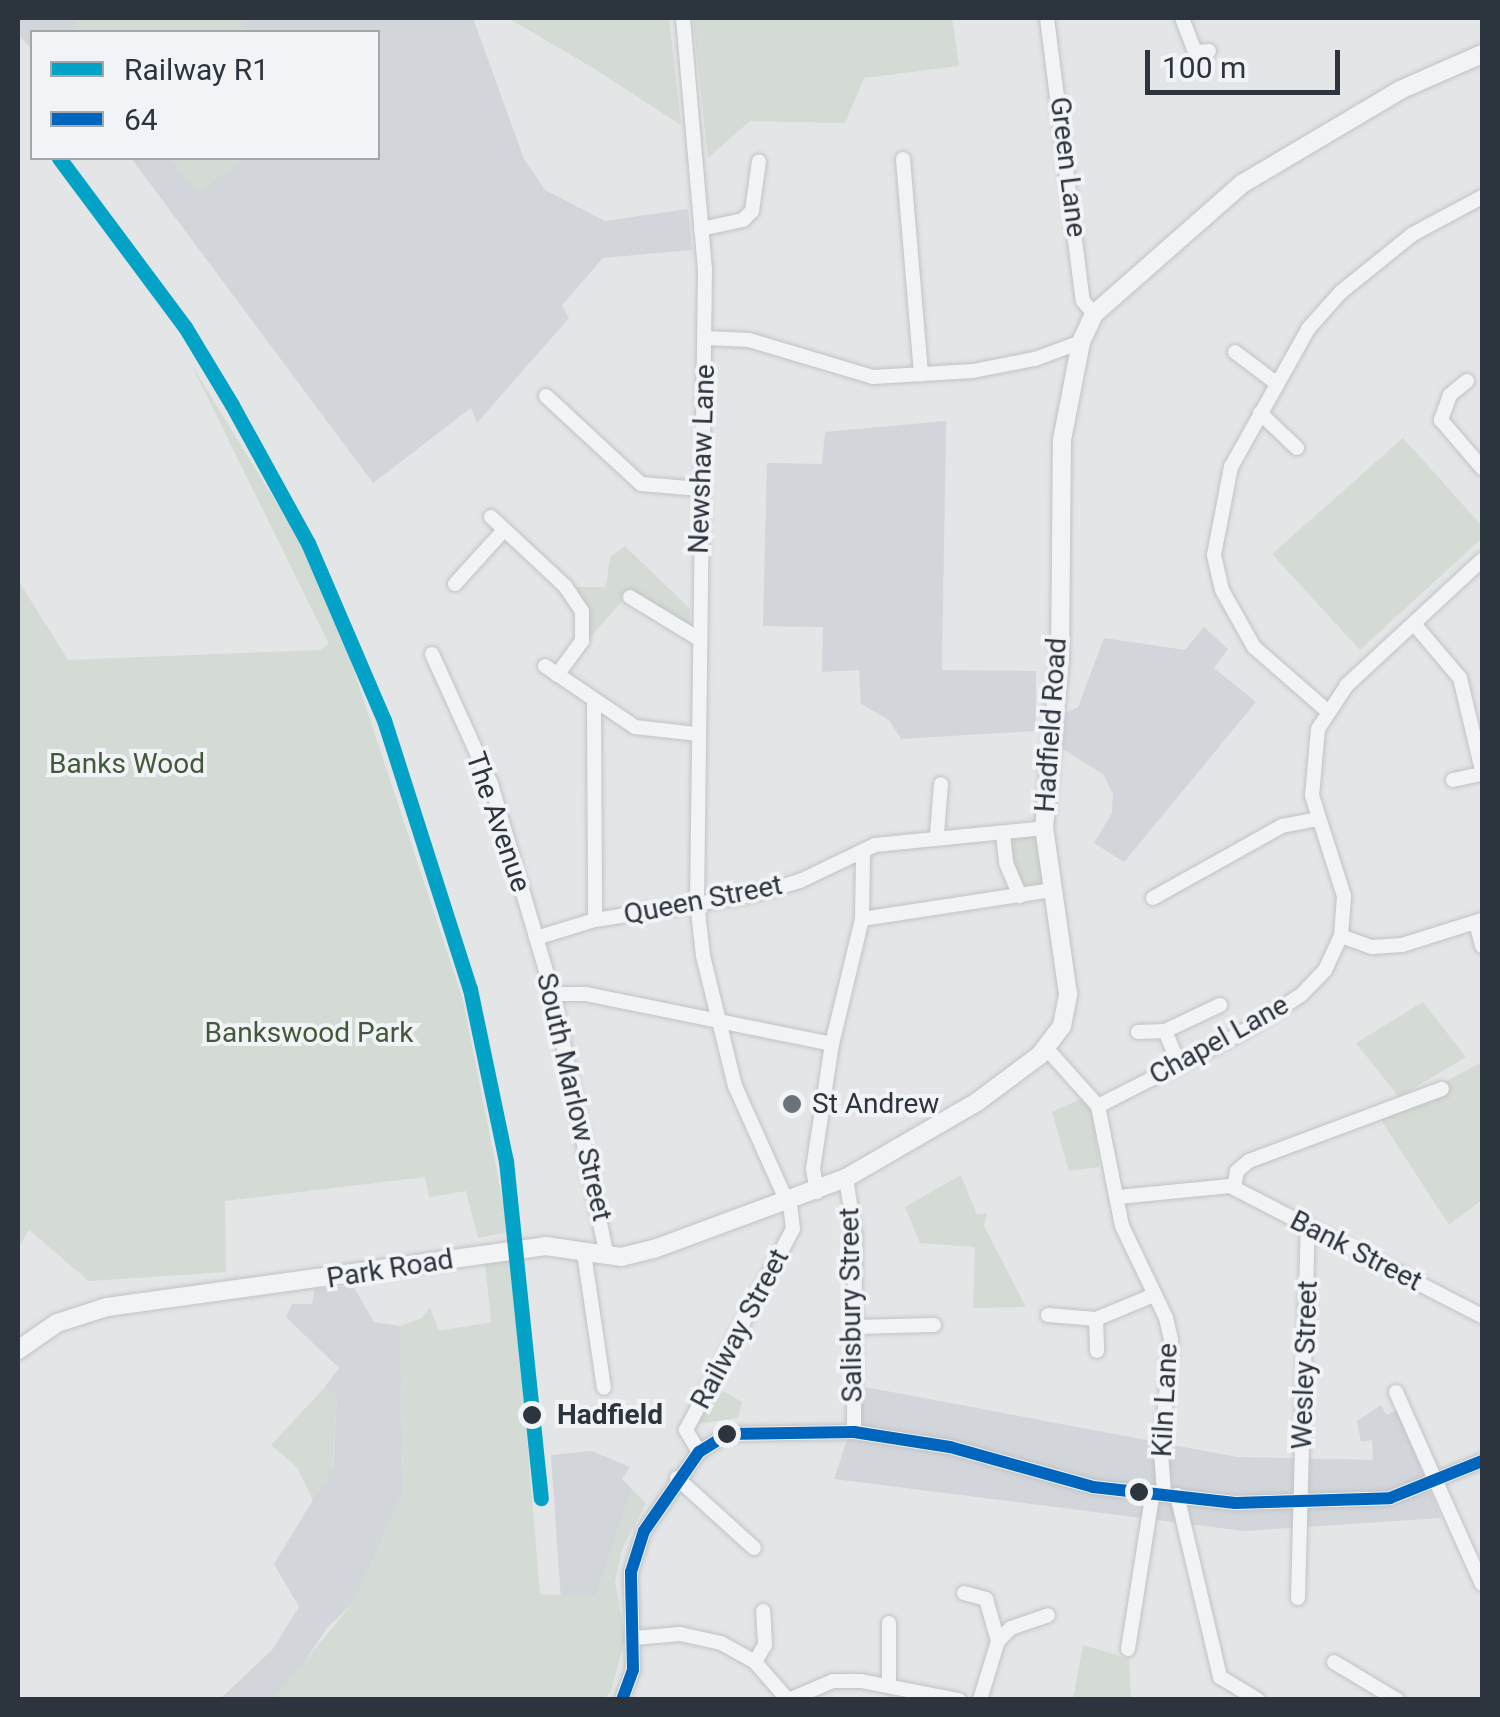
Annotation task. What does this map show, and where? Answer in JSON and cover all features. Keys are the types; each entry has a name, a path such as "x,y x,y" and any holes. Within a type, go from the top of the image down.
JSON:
{"street":[{"name":"Newshaw Lane","path":"683,18 701,229 705,338 696,734 698,902 717,1023 735,1086 789,1203"},
{"name":"Green Lane","path":"1047,18 1083,301 1094,314"},
{"path":"1182,18 1195,52 1209,51"},
{"name":"Hadfield Road","path":"546,1246 607,1257 654,1249 817,1192 977,1102 1047,1049 1066,1016 1068,994 1044,828 1060,660 1062,440 1080,342 1094,314 1242,184 1400,90 1482,54"},
{"path":"902,159 921,374"},
{"path":"701,229 729,225 752,211 759,161"},
{"path":"1325,709 1254,646 1234,619 1214,555 1232,467 1308,329 1342,292 1412,234 1482,197"},
{"path":"705,338 749,340 873,377 1035,359 1080,342"},
{"path":"1235,352 1276,384"},
{"path":"1467,381 1450,394 1441,420 1482,468"},
{"path":"546,396 641,484 700,489"},
{"path":"1260,413 1297,448"},
{"path":"490,518 582,611 582,640 551,670 594,705 635,727 696,734"},
{"path":"455,584 504,530"},
{"path":"1482,560 1325,709 1311,774 1317,818 1344,896 1341,936 1372,947 1402,945 1479,921 1482,946"},
{"path":"630,597 699,638"},
{"path":"1415,625 1460,678 1482,772 1453,780"},
{"name":"The Avenue","path":"432,654 491,784 536,938"},
{"path":"594,705 595,920"},
{"path":"937,834 941,784"},
{"path":"1153,898 1282,826 1317,818"},
{"name":"Queen Street","path":"536,938 595,920 784,886 875,845 937,834 1044,828"},
{"path":"1003,833 1006,863 1020,896"},
{"path":"817,1192 812,1169 832,1044 862,919 862,854"},
{"path":"862,919 1052,890"},
{"name":"Chapel Lane","path":"1098,1106 1301,995 1325,970 1341,936"},
{"name":"South Marlow Street","path":"536,938 553,994 607,1257"},
{"path":"553,994 586,994 832,1044"},
{"path":"1138,1032 1165,1030 1220,1005"},
{"path":"1165,1030 1180,1064"},
{"path":"1047,1049 1098,1106"},
{"path":"1118,1197 1232,1186 1237,1170 1249,1161 1442,1089"},
{"name":"Kiln Lane","path":"1098,1106 1122,1226 1171,1340 1160,1452 1164,1494"},
{"name":"Salisbury Street","path":"846,1178 856,1328 854,1432"},
{"name":"Bank Street","path":"1232,1186 1482,1316"},
{"name":"Railway Street","path":"699,1452 686,1430 788,1239 795,1220 789,1203"},
{"name":"Wesley Street","path":"1298,1598 1308,1227"},
{"name":"Park Road","path":"18,1350 82,1313 546,1246"},
{"path":"584,1253 604,1388"},
{"path":"1048,1315 1096,1319 1154,1295"},
{"path":"1096,1319 1097,1351"},
{"path":"856,1328 934,1325"},
{"path":"1396,1392 1482,1584"},
{"path":"622,1700 634,1638 631,1572 644,1531 677,1478 712,1440 748,1431 854,1432 950,1446 1092,1486 1302,1502 1390,1498 1482,1461"},
{"path":"677,1478 754,1548"},
{"path":"1128,1649 1164,1494"},
{"path":"1164,1494 1220,1677 1258,1700"},
{"path":"964,1593 986,1599 998,1642"},
{"path":"755,1662 765,1645 763,1611"},
{"path":"980,1700 998,1642 1011,1628 1048,1615"},
{"path":"889,1623 890,1683"},
{"path":"634,1638 701,1636 755,1662 789,1700 833,1682 890,1683 959,1700"},
{"path":"1334,1662 1397,1700"}],"shaded area":[{"path":"18,18 473,18 524,159 545,190 605,221 688,209 692,250 603,258 562,305 569,318 477,423 471,408 373,483 132,160 380,160 380,30 30,30 30,47 18,35"},
{"path":"946,421 942,670 1036,671 1036,731 901,739 889,720 861,704 859,670 822,672 823,627 763,626 767,463 822,464 825,432"},
{"path":"1204,627 1228,649 1214,668 1256,702 1124,862 1094,843 1112,813 1113,794 1103,774 1056,745 1058,716 1078,707 1104,638 1185,650"},
{"path":"353,1286 374,1322 400,1326 403,1493 354,1602 327,1628 291,1682 272,1699 219,1700 272,1650 299,1607 274,1564 333,1467 337,1397 325,1387 339,1368 286,1317 292,1304 312,1304 315,1289"},
{"path":"865,1387 1237,1457 1373,1460 1372,1440 1361,1442 1357,1421 1381,1405 1386,1415 1397,1410 1441,1518 1244,1531 834,1479"},
{"path":"592,1451 630,1467 622,1479 632,1489 596,1597 561,1600 551,1455"}],"green space":[{"path":"83,18 238,18 247,30 78,30 73,24"},
{"path":"508,18 669,18 681,125 593,68"},
{"path":"693,18 952,18 959,66 864,78 845,123 750,121 708,158"},
{"path":"172,160 244,160 197,193"},
{"path":"191,364 300,541 343,638 463,1000 509,1232 478,1238 466,1191 429,1197 425,1177 225,1201 226,1272 89,1281 29,1230 18,1248 18,580 68,660 320,650 329,644"},
{"path":"1403,438 1482,526 1482,538 1360,650 1272,554"},
{"path":"625,546 690,609 689,627 632,590 588,640 589,618 576,587 606,587 610,557"},
{"path":"1041,832 1048,886 1023,891 1007,837"},
{"path":"1423,1002 1466,1057 1399,1097 1356,1043"},
{"path":"1482,1062 1482,1200 1449,1225 1379,1117"},
{"path":"1083,1098 1093,1113 1099,1167 1069,1171 1052,1112"},
{"path":"961,1175 977,1215 987,1213 984,1226 1026,1307 973,1308 975,1247 920,1243 905,1207"},
{"path":"512,1258 540,1594 596,1597 632,1489 646,1503 622,1549 615,1581 625,1639 611,1691 603,1700 272,1700 354,1602 403,1493 400,1326 422,1318 430,1307 439,1331 491,1322 485,1262"},
{"path":"325,1387 337,1396 332,1469 313,1501 297,1467 271,1445"},
{"path":"715,1387 742,1402 738,1418 697,1424"},
{"path":"1083,1645 1129,1659 1131,1699 1073,1699"}],"rail line":[{"name":"R1","path":"60,160 185,327 232,405 308,543 384,720 470,989 506,1161 541,1498"}],"transit line":[{"name":"64","path":"622,1700 633,1670 631,1572 644,1531 699,1452 728,1434 854,1432 950,1447 1093,1487 1235,1503 1390,1498 1482,1461"}],"place":[{"name":"St Andrew","path":"792,1104"},
{"name":"Hadfield","path":"532,1415"}],"park label":[{"name":"Banks Wood","path":"127,764"},
{"name":"Bankswood Park","path":"309,1033"}]}
